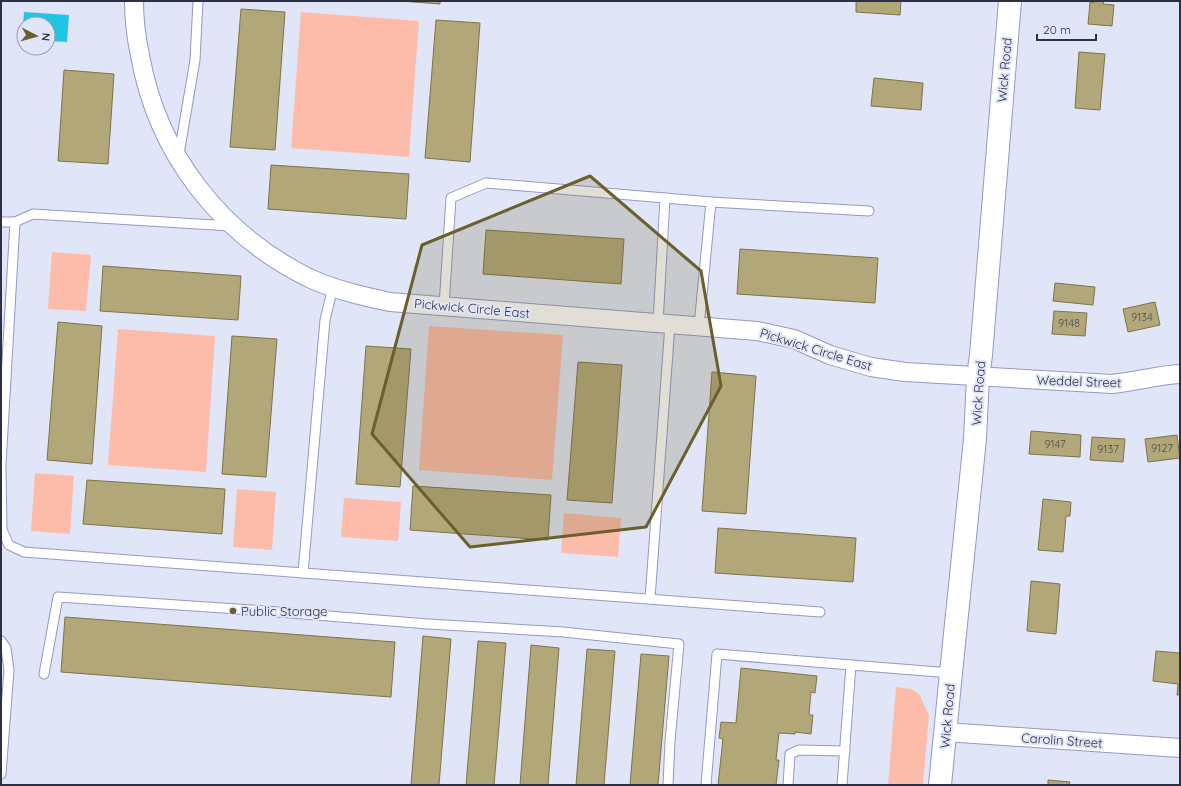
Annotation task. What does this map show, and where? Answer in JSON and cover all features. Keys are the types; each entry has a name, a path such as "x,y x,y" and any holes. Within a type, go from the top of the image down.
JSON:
{"street":[{"name":"Pickwick Circle East","path":"134,1 136,35 144,78 159,122 178,160 209,202 252,243 280,262 310,278 350,293 390,302 757,331 794,339 830,355 871,367 905,372 978,376"},
{"name":"Wick Road","path":"940,785 975,439 978,376 981,355 1010,1"},
{"name":"Weddel Street","path":"978,376 1112,384 1171,374 1180,374"},
{"name":"Carolin Street","path":"945,732 1180,748"}],"lane":[{"path":"178,160 195,60 198,1"},
{"path":"444,306 452,198 486,183 711,202 869,211"},
{"path":"650,599 664,323 665,198"},
{"path":"699,326 711,202"},
{"path":"1,222 15,222 33,214 234,226"},
{"path":"15,222 1,466 2,530 9,545 24,552 820,612"},
{"path":"303,573 325,320 332,287"},
{"path":"44,674 58,597 428,624 563,632 679,644 670,741 668,785"},
{"path":"1,641 6,648 9,670 1,774"},
{"path":"706,785 717,654 951,672"},
{"path":"842,785 851,665"},
{"path":"788,785 790,754 799,750 845,751"}],"highlighted area":[{"path":"590,176 701,271 721,386 646,527 470,547 372,434 422,245"}],"shaded area":[{"path":"301,12 419,21 409,157 291,148"},
{"path":"52,252 91,255 86,311 48,309"},
{"path":"429,326 563,335 552,480 419,470"},
{"path":"118,329 215,336 206,472 108,465"},
{"path":"35,473 74,476 70,534 31,531"},
{"path":"237,489 276,492 272,550 233,547"},
{"path":"344,498 401,502 398,541 341,537"},
{"path":"564,513 621,518 618,557 561,553"},
{"path":"896,687 911,689 919,694 929,715 923,785 888,785"}],"water":[{"path":"24,12 69,15 67,42 56,41 56,16 24,16"}],"building":[{"path":"400,1 440,1 440,4"},
{"path":"856,1 901,1 900,15 856,12"},
{"path":"1094,1 1104,1 1103,4 1114,5 1112,26 1088,24 1090,2 1094,3"},
{"path":"241,9 285,12 275,150 230,147"},
{"path":"436,20 480,23 470,162 425,158"},
{"path":"1079,52 1105,54 1100,110 1075,108"},
{"path":"64,70 114,74 108,164 58,161"},
{"path":"874,78 923,83 921,110 871,106"},
{"path":"271,165 409,174 406,219 268,209"},
{"path":"486,230 624,239 621,284 483,274"},
{"path":"740,249 878,258 875,303 737,294"},
{"path":"103,266 241,276 238,320 100,311"},
{"path":"1055,283 1095,287 1093,305 1053,301"},
{"path":"1155,302 1160,325 1128,332 1123,309"},
{"path":"1054,311 1087,313 1085,336 1052,334"},
{"path":"58,322 102,326 92,464 47,460"},
{"path":"232,336 277,339 266,477 222,474"},
{"path":"366,346 411,349 400,487 356,484"},
{"path":"578,362 622,365 612,503 567,500"},
{"path":"712,372 756,376 746,514 702,511"},
{"path":"1031,431 1081,435 1080,457 1029,454"},
{"path":"1177,435 1180,458 1148,462 1145,439"},
{"path":"1092,437 1125,439 1123,462 1090,460"},
{"path":"87,480 225,489 222,534 83,524"},
{"path":"413,486 551,495 548,540 410,530"},
{"path":"1043,499 1071,502 1070,516 1066,516 1063,552 1038,550"},
{"path":"718,528 856,538 853,582 715,573"},
{"path":"1031,581 1060,584 1056,634 1027,631"},
{"path":"65,617 395,642 391,697 61,672"},
{"path":"423,636 451,639 439,785 411,785"},
{"path":"478,641 506,643 494,785 466,785"},
{"path":"531,645 559,648 548,785 520,785"},
{"path":"587,649 615,651 604,785 576,785"},
{"path":"1156,651 1180,653 1180,695 1177,695 1178,684 1153,681"},
{"path":"641,654 669,656 658,785 630,785"},
{"path":"741,668 817,676 815,693 811,692 809,715 813,715 811,734 795,732 795,734 779,733 776,760 779,760 776,785 718,785 723,739 719,738 721,722 736,723"},
{"path":"1048,780 1070,782 1069,785 1048,785"}],"place":[{"name":"Public Storage","path":"233,611"}]}
